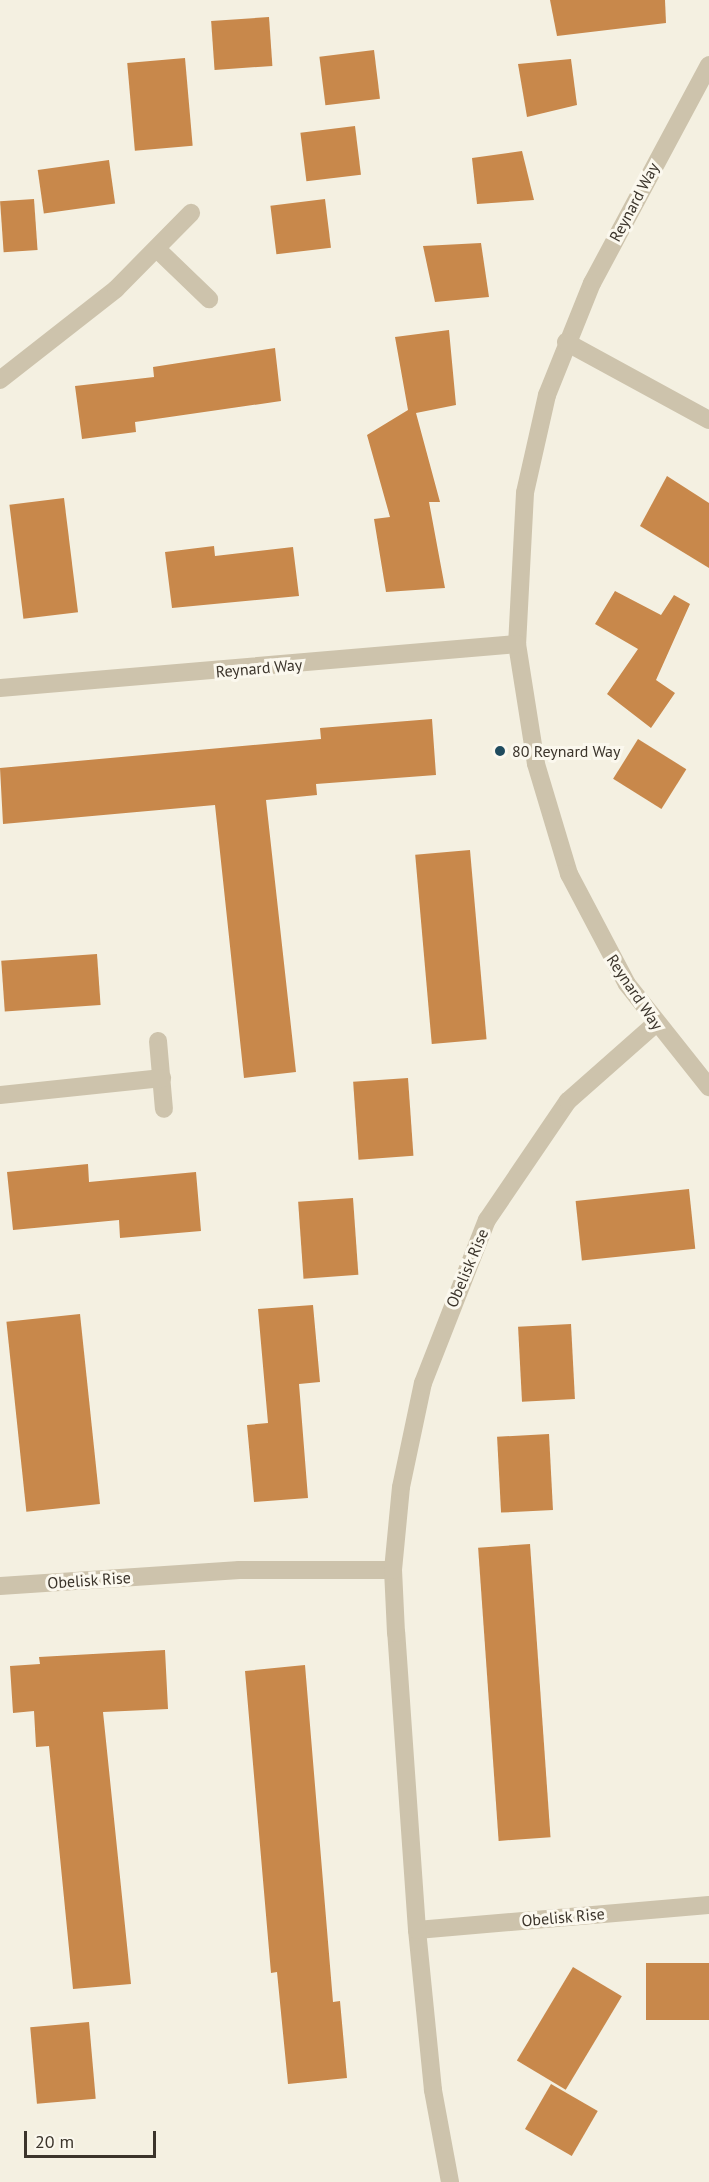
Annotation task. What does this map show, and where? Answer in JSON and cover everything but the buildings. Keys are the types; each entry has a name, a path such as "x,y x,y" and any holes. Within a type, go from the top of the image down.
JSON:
{"street":[{"name":"Reynard Way","path":"709,65 630,207 566,342 548,395 525,493 517,644 536,764 569,874 604,947 655,1024 709,1087"},
{"path":"0,380 158,250 191,213"},
{"path":"158,250 209,299"},
{"path":"566,342 709,420"},
{"name":"Reynard Way","path":"0,688 517,644"},
{"name":"Obelisk Rise","path":"450,2182 433,2090 417,1930 393,1570 401,1486 423,1383 487,1220 568,1101 655,1024"},
{"path":"158,1041 164,1110"},
{"path":"0,1095 162,1078"},
{"name":"Obelisk Rise","path":"0,1586 239,1570 393,1570"},
{"name":"Obelisk Rise","path":"417,1930 709,1905"}],"place":[{"name":"80 Reynard Way","path":"500,751"}]}
